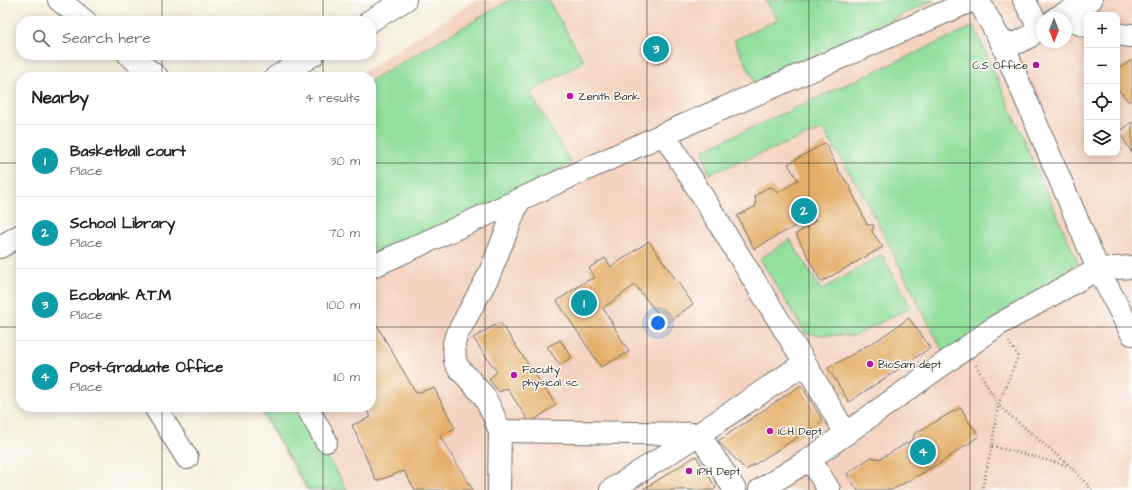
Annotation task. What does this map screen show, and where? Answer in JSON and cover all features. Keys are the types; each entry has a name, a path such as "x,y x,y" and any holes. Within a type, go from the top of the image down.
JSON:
{"street":[{"path":"59,0 80,16"},
{"path":"376,17 405,0"},
{"path":"376,265 664,134 973,0"},
{"path":"978,0 1002,43 1098,269 1132,334"},
{"path":"1024,0 1039,12"},
{"path":"1068,12 1091,0"},
{"path":"1072,21 1084,25"},
{"path":"1002,43 1016,43 1036,32"},
{"path":"1120,34 1132,36"},
{"path":"135,60 151,72"},
{"path":"284,72 305,60"},
{"path":"664,134 806,363 846,434"},
{"path":"499,490 500,431 484,396 458,368 455,361 454,344 456,336 489,275 519,200"},
{"path":"0,247 16,238"},
{"path":"760,490 810,459 966,346 998,325 1098,269 1132,267"},
{"path":"611,490 806,363"},
{"path":"158,412 187,458"},
{"path":"310,412 326,441"},
{"path":"500,431 699,434"},
{"path":"699,434 735,490"},
{"path":"810,459 829,490"}],"path":[{"path":"982,490 992,446 998,405 1018,356 998,325"},
{"path":"966,346 998,405 1071,467 1092,490"},
{"path":"992,446 1071,467"}],"shaded area":[{"path":"476,0 1132,0 1132,490 305,490 260,412 376,412 376,72 363,72"}],"green space":[{"path":"510,0 548,0 584,61 530,93 571,163 376,276 376,77"},
{"path":"766,0 934,0 756,84 734,40 778,20"},
{"path":"974,26 1078,263 1021,302 946,358 865,198 823,129 709,174 703,150"},
{"path":"790,239 821,290 882,255 911,307 854,336 806,334 760,259"},
{"path":"262,412 301,412 347,490 308,490"}],"building":[{"path":"657,37 668,57 658,64 645,44"},
{"path":"1132,60 1132,99 1129,102 1120,92 1120,68"},
{"path":"1132,122 1132,153 1120,134 1120,131"},
{"path":"825,143 840,173 849,185 867,225 874,225 872,232 883,247 821,282 796,234 815,221 813,216 754,249 737,216 756,206 755,196 766,188 772,187 777,193 798,180 788,164"},
{"path":"649,241 693,304 666,324 635,285 603,308 629,352 601,367 557,301 586,281 595,278 589,268 605,258 611,267"},
{"name":"BioSam dept","path":"909,318 930,348 849,402 828,368 879,339"},
{"name":"Faculty physical sc.","path":"500,322 556,405 530,423 507,388 499,392 489,379 497,372 473,338"},
{"path":"376,324 416,393 434,388 455,428 440,436 473,490 415,490 404,471 376,481 352,425 371,417 368,412 376,412"},
{"path":"560,340 572,357 560,365 547,347"},
{"name":"ICH Dept.","path":"801,385 823,421 746,470 718,441"},
{"path":"961,407 979,436 942,462 892,490 857,490 847,474 871,457 880,459 914,439 914,434"},
{"name":"IPH Dept","path":"696,456 716,488 714,490 642,490"}],"place":[{"name":"Ecobank A.T.M","path":"656,49"},
{"name":"C.S Office","path":"1036,65"},
{"name":"Zenith Bank","path":"570,96"},
{"name":"School Library","path":"804,211"},
{"name":"Basketball court","path":"584,303"},
{"name":"BioSam dept","path":"870,364"},
{"name":"Faculty physical sc.","path":"514,375"},
{"name":"ICH Dept.","path":"770,431"},
{"name":"Post-Graduate Office","path":"923,452"},
{"name":"IPH Dept","path":"689,471"}]}
